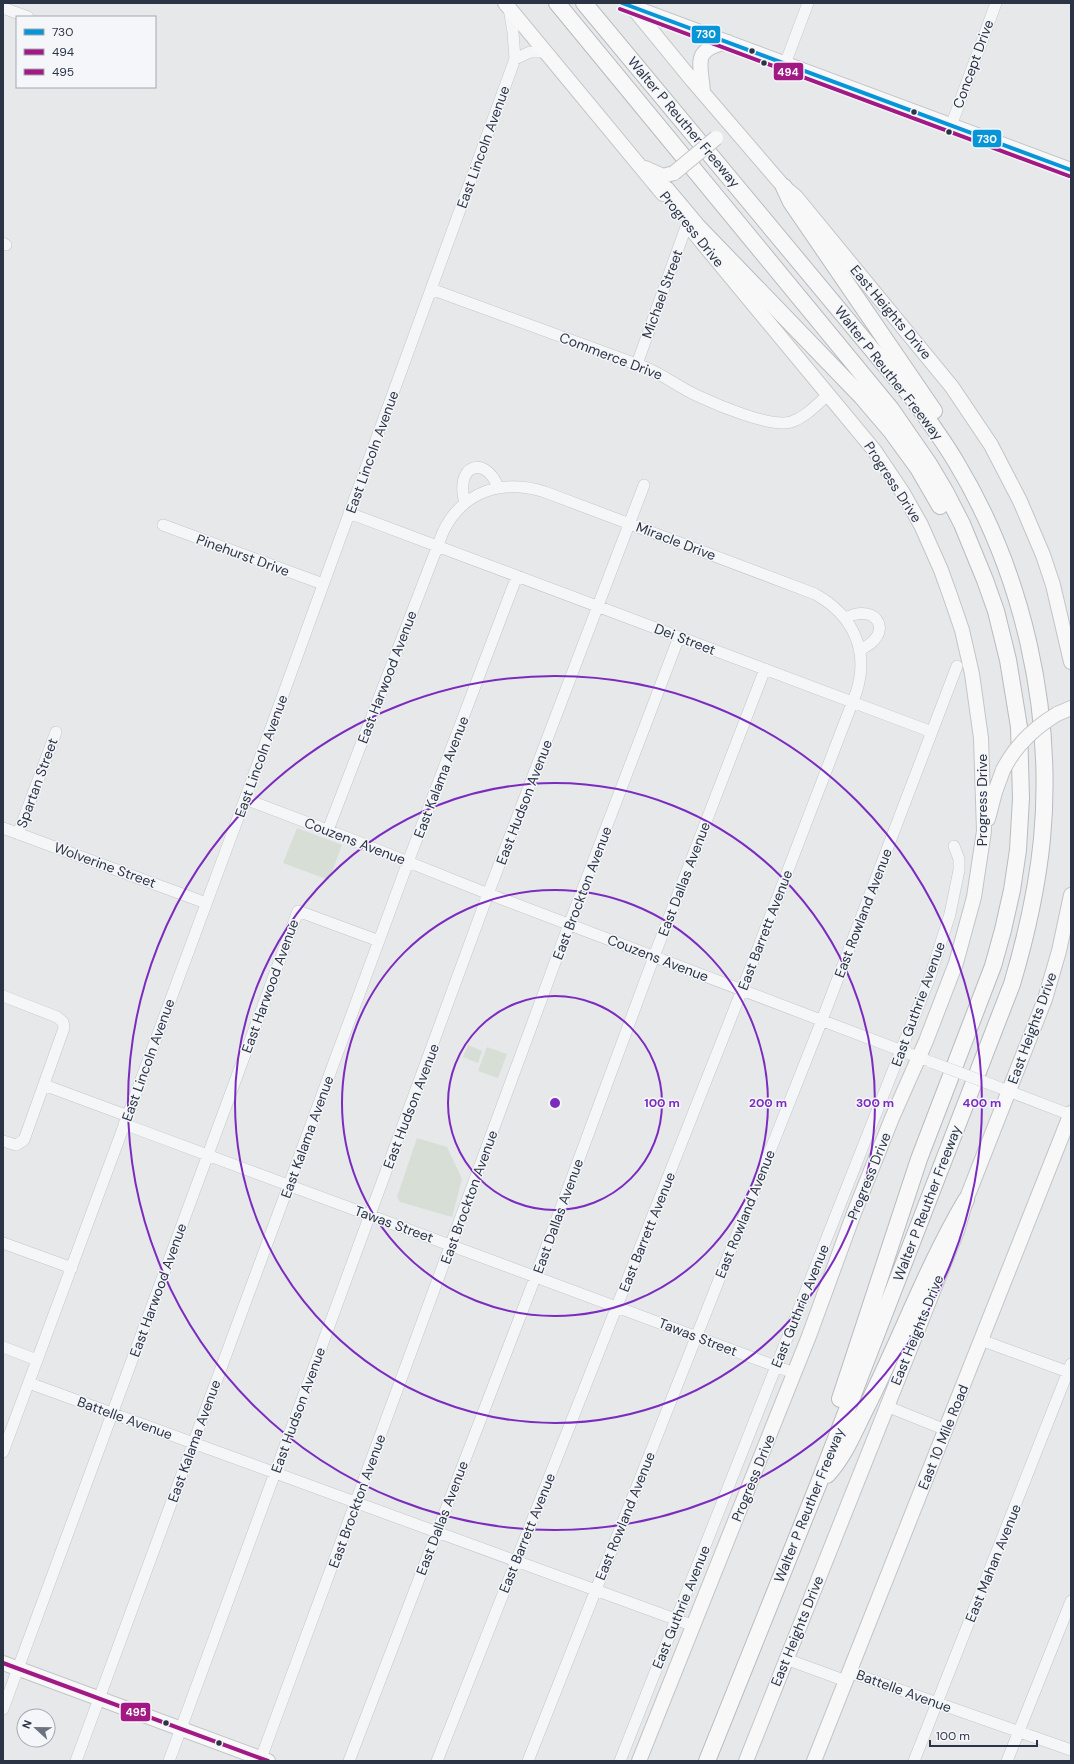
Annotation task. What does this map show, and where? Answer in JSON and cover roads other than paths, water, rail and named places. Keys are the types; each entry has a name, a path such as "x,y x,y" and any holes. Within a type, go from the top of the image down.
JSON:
{"highway":[{"name":"Walter P Reuther Freeway","path":"556,3 891,409 929,464 962,524 985,580 1003,634 1018,727 1021,798 1018,850 1003,930 993,966 919,1159 788,1556"},
{"name":"Walter P Reuther Freeway","path":"584,3 914,400 956,463 980,508 999,551 1016,597 1028,643 1037,691 1042,733 1044,776 1042,839 1033,904 1026,937 1003,1008 818,1484 788,1556 708,1761"},
{"path":"657,185 666,189 696,226 837,370 892,432 934,494 958,542 973,566 985,580"},
{"path":"784,187 791,202 926,398 969,466 993,512 1006,543 1016,597"},
{"path":"818,1484 837,1464 872,1396 936,1258 966,1200"}],"main road":[{"path":"628,4 1071,170"},
{"name":"East Heights Drive","path":"628,4 704,94 732,124 784,187 796,197 921,347 952,387 991,445 1020,501 1043,556 1055,593 1071,662"},
{"name":"Progress Drive","path":"507,5 642,166 687,224 873,449 902,493 921,525 948,588 962,630 975,693 982,759 982,803 984,831 978,878 968,924 924,1059 854,1213 794,1373 639,1761"},
{"path":"704,94 700,66 704,53 710,47 728,42"},
{"path":"642,166 659,176 667,176 674,173 732,124"},
{"path":"984,831 1003,770 1014,752 1023,740 1039,726 1057,714 1071,708"},
{"name":"East Heights Drive","path":"746,1761 886,1406 957,1231 966,1200 1045,1000 1059,950 1071,895"},
{"path":"1045,1000 1071,942"},
{"name":"East 10 Mile Road","path":"814,1761 1071,1114"},
{"path":"3,1663 263,1760"}],"street":[{"path":"785,64 808,3"},
{"name":"Concept Drive","path":"951,126 996,3"},
{"name":"East Lincoln Avenue","path":"3,1451 245,799 515,59 513,32 507,5"},
{"path":"3,8 25,16"},
{"path":"515,59 530,52 546,52"},
{"name":"Michael Street","path":"636,364 687,224"},
{"name":"Commerce Drive","path":"431,288 662,374 698,396 769,422 782,423 795,420 806,414 828,395"},
{"path":"464,503 462,478 469,470 480,468 488,471 493,476 498,487"},
{"name":"East Hudson Avenue","path":"169,1761 488,894 644,484"},
{"name":"Miracle Drive","path":"437,546 448,521 464,503 482,493 498,487 515,486 536,489 815,594 829,602 845,618 855,635 859,650 861,675 852,702"},
{"name":"Dei Street","path":"349,513 932,732"},
{"name":"Pinehurst Drive","path":"163,525 324,584"},
{"name":"East Harwood Avenue","path":"328,830 437,546"},
{"name":"East Kalama Avenue","path":"76,1761 408,862 517,576"},
{"path":"845,618 856,613 864,612 872,614 878,620 880,628 877,638 867,647 859,650"},
{"name":"East Brockton Avenue","path":"263,1760 451,1245 570,924 679,637"},
{"name":"East Rowland Avenue","path":"528,1761 822,1020 957,666"},
{"name":"East Dallas Avenue","path":"349,1761 536,1277 655,956 765,669"},
{"name":"East Barrett Avenue","path":"437,1761 742,990 852,702"},
{"name":"Spartan Street","path":"18,834 56,732"},
{"name":"Couzens Avenue","path":"245,799 328,830 488,894 1071,1114"},
{"name":"Wolverine Street","path":"3,828 206,903"},
{"name":"East Guthrie Avenue","path":"620,1761 902,1050 938,952 950,914 960,864 960,859 954,846"},
{"name":"East Harwood Avenue","path":"3,1709 298,911 379,941"},
{"path":"3,996 57,1016 63,1022 64,1028 24,1140 16,1145 3,1142"},
{"name":"Tawas Street","path":"44,1085 208,1155 794,1373"},
{"path":"3,1242 72,1268"},
{"path":"981,1340 1070,1370"},
{"path":"3,1347 37,1360"},
{"name":"East Mahan Avenue","path":"914,1761 1070,1370"},
{"name":"Battelle Avenue","path":"29,1383 694,1626"},
{"path":"886,1406 946,1430"},
{"path":"1007,1761 1071,1601"},
{"name":"Battelle Avenue","path":"786,1659 937,1703 1071,1750"}]}
